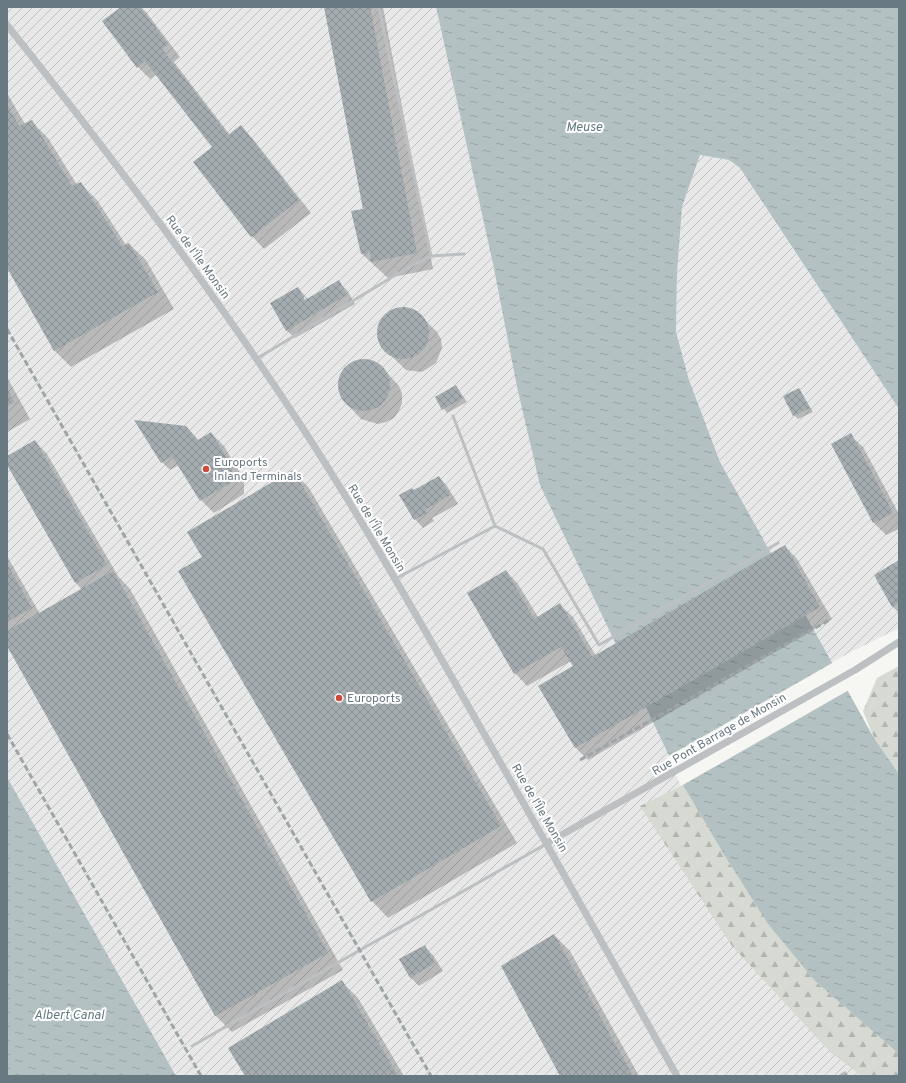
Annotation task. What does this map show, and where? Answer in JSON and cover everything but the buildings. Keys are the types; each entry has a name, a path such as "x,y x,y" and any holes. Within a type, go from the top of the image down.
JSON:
{"street":[{"name":"Rue de l'Île Monsin","path":"7,25 165,229 307,434 395,579 547,843 677,1076"},
{"name":"Rue Pont Barrage de Monsin","path":"547,843 855,670 899,642"}],"lane":[{"path":"379,7 431,256"},
{"path":"256,359 409,267 431,256 464,254"},
{"path":"453,416 495,526 543,549 599,645 778,543"},
{"path":"395,579 495,526"},
{"path":"192,1046 547,843"}],"shaded area":[{"path":"7,7 436,7 493,264 517,387 720,462 689,380 676,332 677,274 682,207 700,155 729,160 740,168 899,409 899,628 849,653 669,756 815,981 899,1054 899,1076 176,1076 7,777"}],"green space":[{"path":"899,666 899,774 874,738 863,711 877,678"},
{"path":"683,785 723,853 768,924 815,981 899,1054 899,1076 862,1076 829,1051 732,946 640,806"}],"water":[{"name":"Meuse","path":"436,7 899,7 899,409 740,168 729,160 700,155 682,207 677,274 676,332 689,380 720,462 874,738 899,774 899,1054 815,981 768,924 723,853 683,785 540,485 517,387 493,264"},
{"name":"Albert Canal","path":"7,777 176,1076 7,1076"}],"pier":[{"path":"834,662 849,690 681,786 667,757"}],"railway":[{"path":"7,329 431,1076"},
{"path":"580,760 831,619"},
{"path":"7,734 201,1076"}],"place":[{"name":"Euroports Inland Terminals","path":"206,469"},
{"name":"Euroports","path":"339,698"}]}
